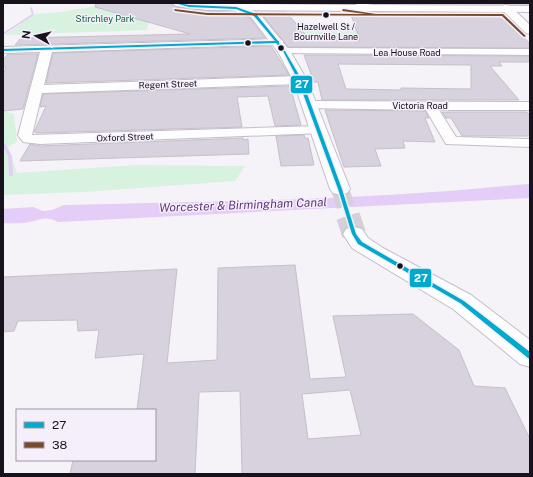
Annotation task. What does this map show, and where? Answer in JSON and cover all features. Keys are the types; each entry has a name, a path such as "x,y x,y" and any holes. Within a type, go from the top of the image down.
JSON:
{"street":[{"path":"176,3 189,6 236,8 256,11 346,5 376,8 443,6 530,9"},
{"path":"506,8 530,31"},
{"path":"256,11 281,47 300,80 310,105 317,130 340,189"},
{"name":"Lea House Road","path":"3,50 47,48 281,47 530,52"},
{"name":"Oxford Street","path":"47,48 24,135 28,139 40,140 317,130"},
{"name":"Regent Street","path":"36,89 300,80"},
{"name":"Victoria Road","path":"310,105 530,106"},
{"path":"430,105 451,141 530,143"},
{"path":"354,234 360,243 375,253 462,302 530,356"}],"green space":[{"name":"Stirchley Park","path":"110,4 149,22 147,30 5,35 35,14 61,12"},
{"path":"302,21 306,26 355,26 402,40 320,40 312,44 293,22"},
{"path":"3,111 14,114 17,142 8,147 17,173 135,165 245,166 235,181 84,192 3,195"}],"water":[{"name":"Worcester & Birmingham Canal","path":"530,184 530,198 58,222 50,219 44,219 23,223 3,223 3,209 33,207 43,211 52,210 64,205 248,201 387,195"}],"building":[{"path":"96,3 170,3 176,7 207,11 232,12 250,18 265,38 15,45 21,38 190,34 95,7"},
{"path":"375,3 530,3 530,4 506,4"},
{"path":"260,12 286,12 310,40 360,40 350,12 503,13 521,30 517,30 530,44 530,48 288,47"},
{"path":"271,46 289,75 46,83 53,53"},
{"path":"8,54 38,54 23,109 3,111 3,75 6,67 3,67 3,60"},
{"path":"304,55 530,56 530,62 499,62 502,66 490,66 519,100 322,100 318,82 314,82","holes":["338,64 471,65 471,89 401,88 401,90 346,89"]},
{"path":"290,86 301,125 275,126 268,96 237,97 242,127 34,132 46,106 40,107 43,94"},
{"path":"325,110 425,111 429,118 425,118 435,142 403,141 405,148 375,149 381,166 344,167"},
{"path":"442,112 527,112 530,115 530,136 462,136 451,118 446,118"},
{"path":"304,135 305,138 308,138 314,165 281,166 276,136"},
{"path":"243,138 244,140 248,139 249,154 20,161 30,144 40,146"},
{"path":"295,265 310,379 346,377 333,316 413,314 459,350 474,386 505,388 530,439 530,474 242,474 240,391 199,392 195,474 70,474 73,461 156,461 156,409 137,409 144,354 95,358 99,330 78,331 77,320 18,321 14,331 3,332 3,277 177,269 167,363 217,360 218,268","holes":["350,390 361,435 308,439 302,394"]}],"waterway":[{"path":"3,34 33,14 31,8"},
{"path":"3,144 10,156 11,175"}],"tunnel":[{"path":"340,189 349,217"},
{"path":"348,216 354,234"}],"transit line":[{"name":"27","path":"176,3 189,6 236,8 255,15 284,51 300,80 340,189 354,234 360,243 462,302 530,356"},
{"name":"38","path":"175,10 207,14 376,15"},
{"name":"38","path":"343,10 376,15 503,15 525,36"},
{"name":"27","path":"3,50 278,42"}],"place":[{"name":"Hazelwell St / Bournville Lane","path":"326,15"}]}
